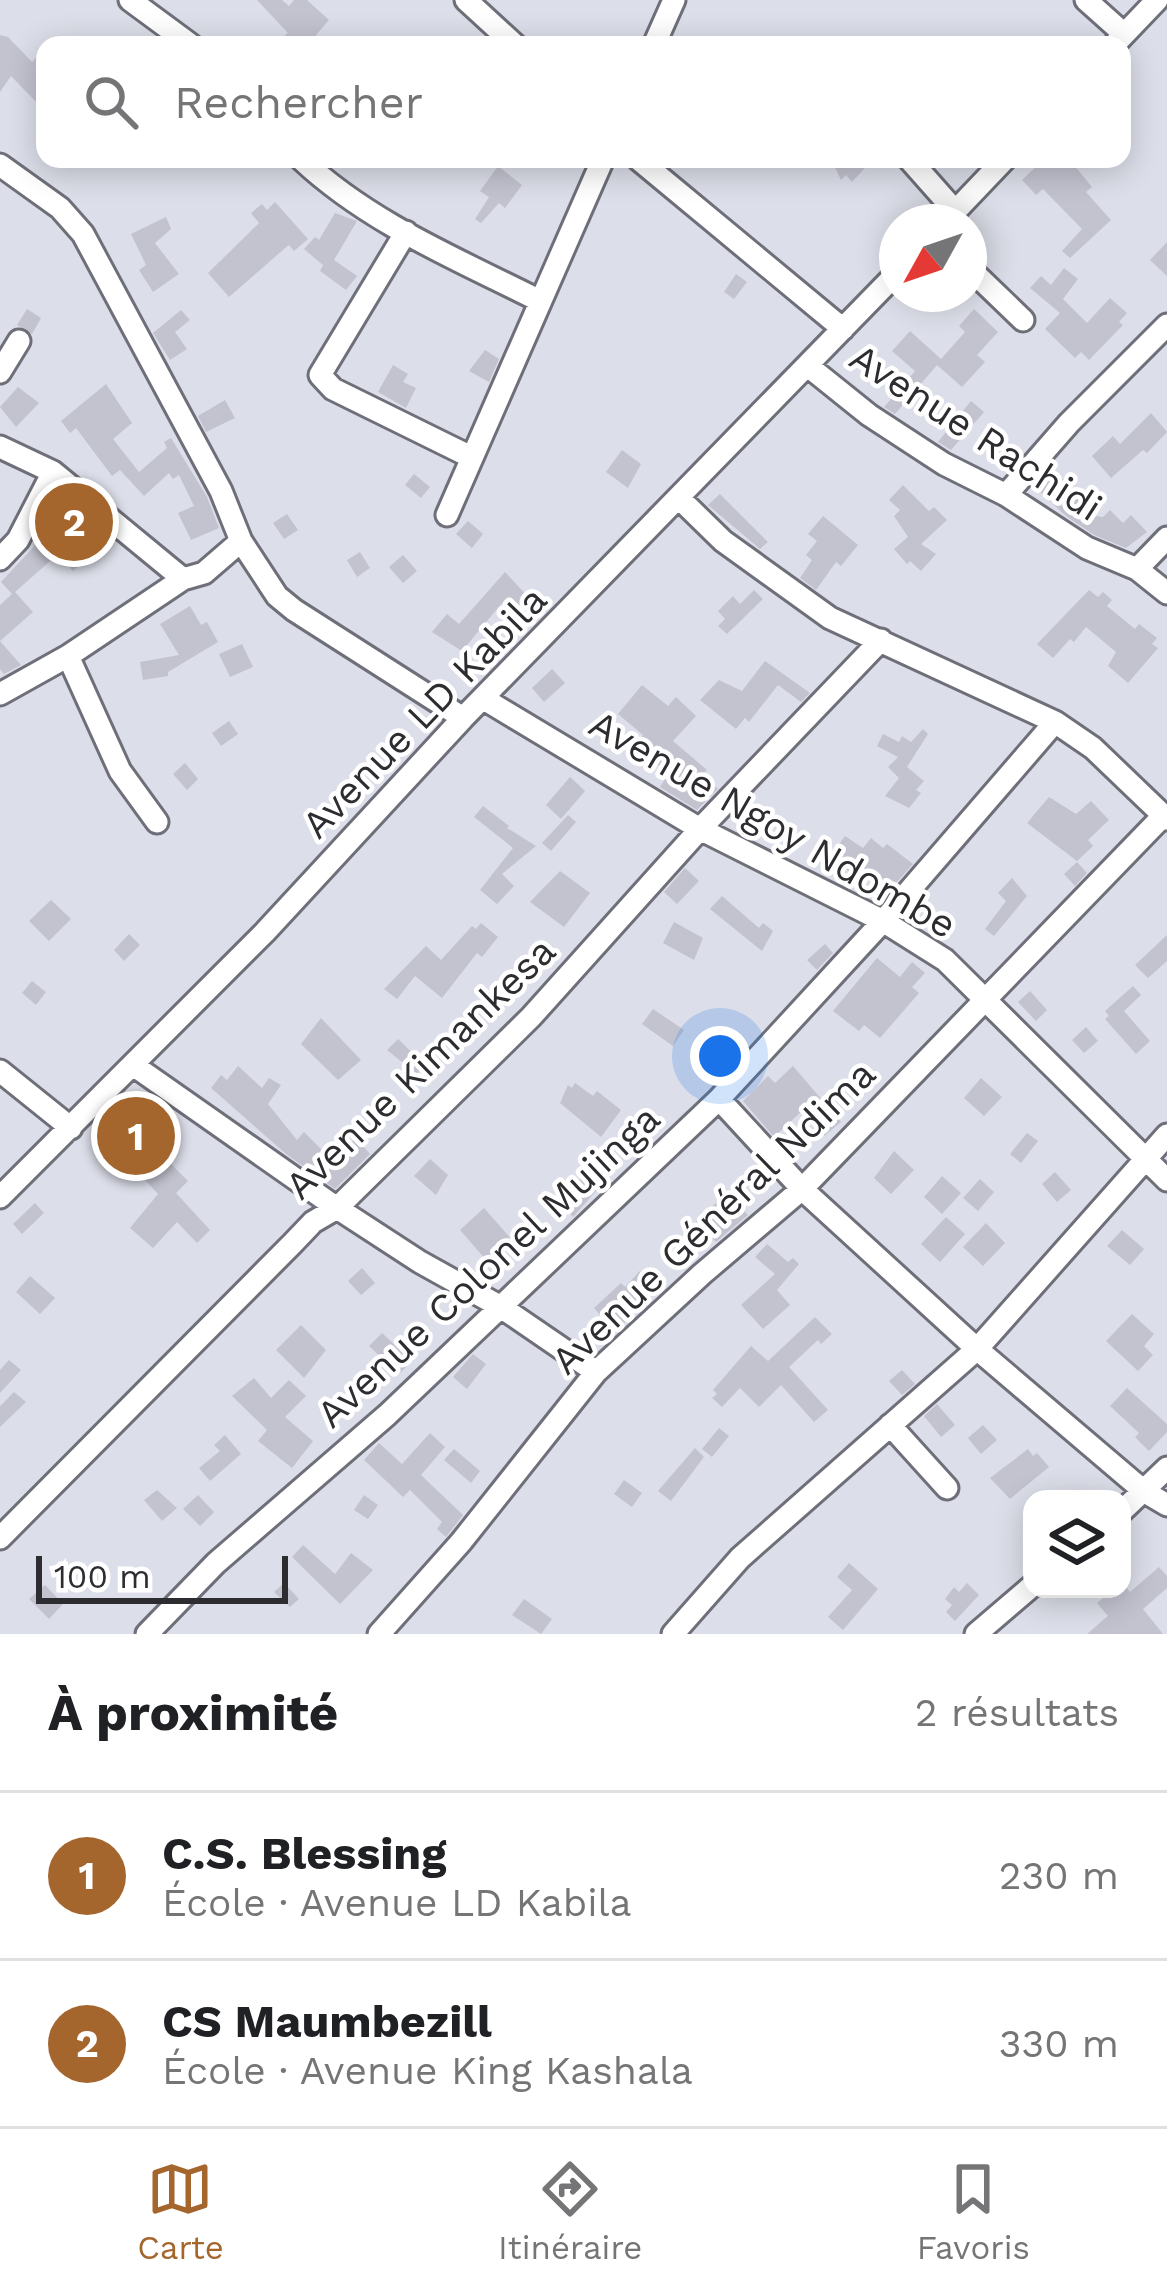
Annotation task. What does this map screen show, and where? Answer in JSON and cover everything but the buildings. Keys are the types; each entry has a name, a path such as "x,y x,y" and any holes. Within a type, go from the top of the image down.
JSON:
{"street":[{"path":"130,0 179,36"},
{"path":"466,0 505,36"},
{"path":"658,36 674,0"},
{"path":"1086,0 1116,36"},
{"path":"1122,36 1157,0"},
{"path":"0,165 59,208 83,234 221,491 241,541 277,596 323,631 463,718"},
{"path":"311,168 330,186 406,232 540,301"},
{"path":"447,514 600,168"},
{"path":"649,168 843,329"},
{"path":"915,168 941,204"},
{"path":"962,204 996,168"},
{"path":"406,232 320,375 333,389 471,457"},
{"path":"987,285 1023,320"},
{"name":"Avenue LD Kabila","path":"0,1197 266,932 463,718 879,292"},
{"path":"1006,494 1167,325"},
{"path":"0,372 19,341"},
{"name":"Avenue Rachidi","path":"808,366 925,452 1006,494 1063,535 1137,569 1167,593"},
{"path":"0,447 53,472 183,579"},
{"path":"0,559 18,540 53,472"},
{"path":"680,499 724,541 830,618 1055,722 1093,748 1165,817"},
{"path":"1137,569 1167,538"},
{"path":"0,694 68,656 183,579 204,573 241,541"},
{"name":"Avenue Kimankesa","path":"0,1538 303,1232 337,1208 531,1017 700,829 880,640"},
{"path":"68,656 120,772 158,822"},
{"name":"Avenue Ngoy Ndombe","path":"484,699 700,829 883,921 946,960 1167,1180"},
{"name":"Avenue Colonel Mujinga","path":"147,1634 216,1563 387,1415 719,1099 883,921 1055,722"},
{"name":"Avenue Général Ndima","path":"379,1634 460,1542 596,1372 802,1189 1165,817"},
{"path":"133,1065 337,1208 419,1262 501,1307 596,1372"},
{"path":"0,1071 71,1128"},
{"path":"719,1099 802,1189 977,1349 1144,1492 1167,1505"},
{"path":"673,1634 740,1558 977,1349 1167,1136"},
{"path":"890,1425 947,1488"},
{"path":"1131,1503 1167,1468"},
{"path":"976,1634 1023,1594"}],"place":[{"name":"CS Maumbezill","path":"74,522"},
{"name":"C.S. Blessing","path":"136,1136"}]}
